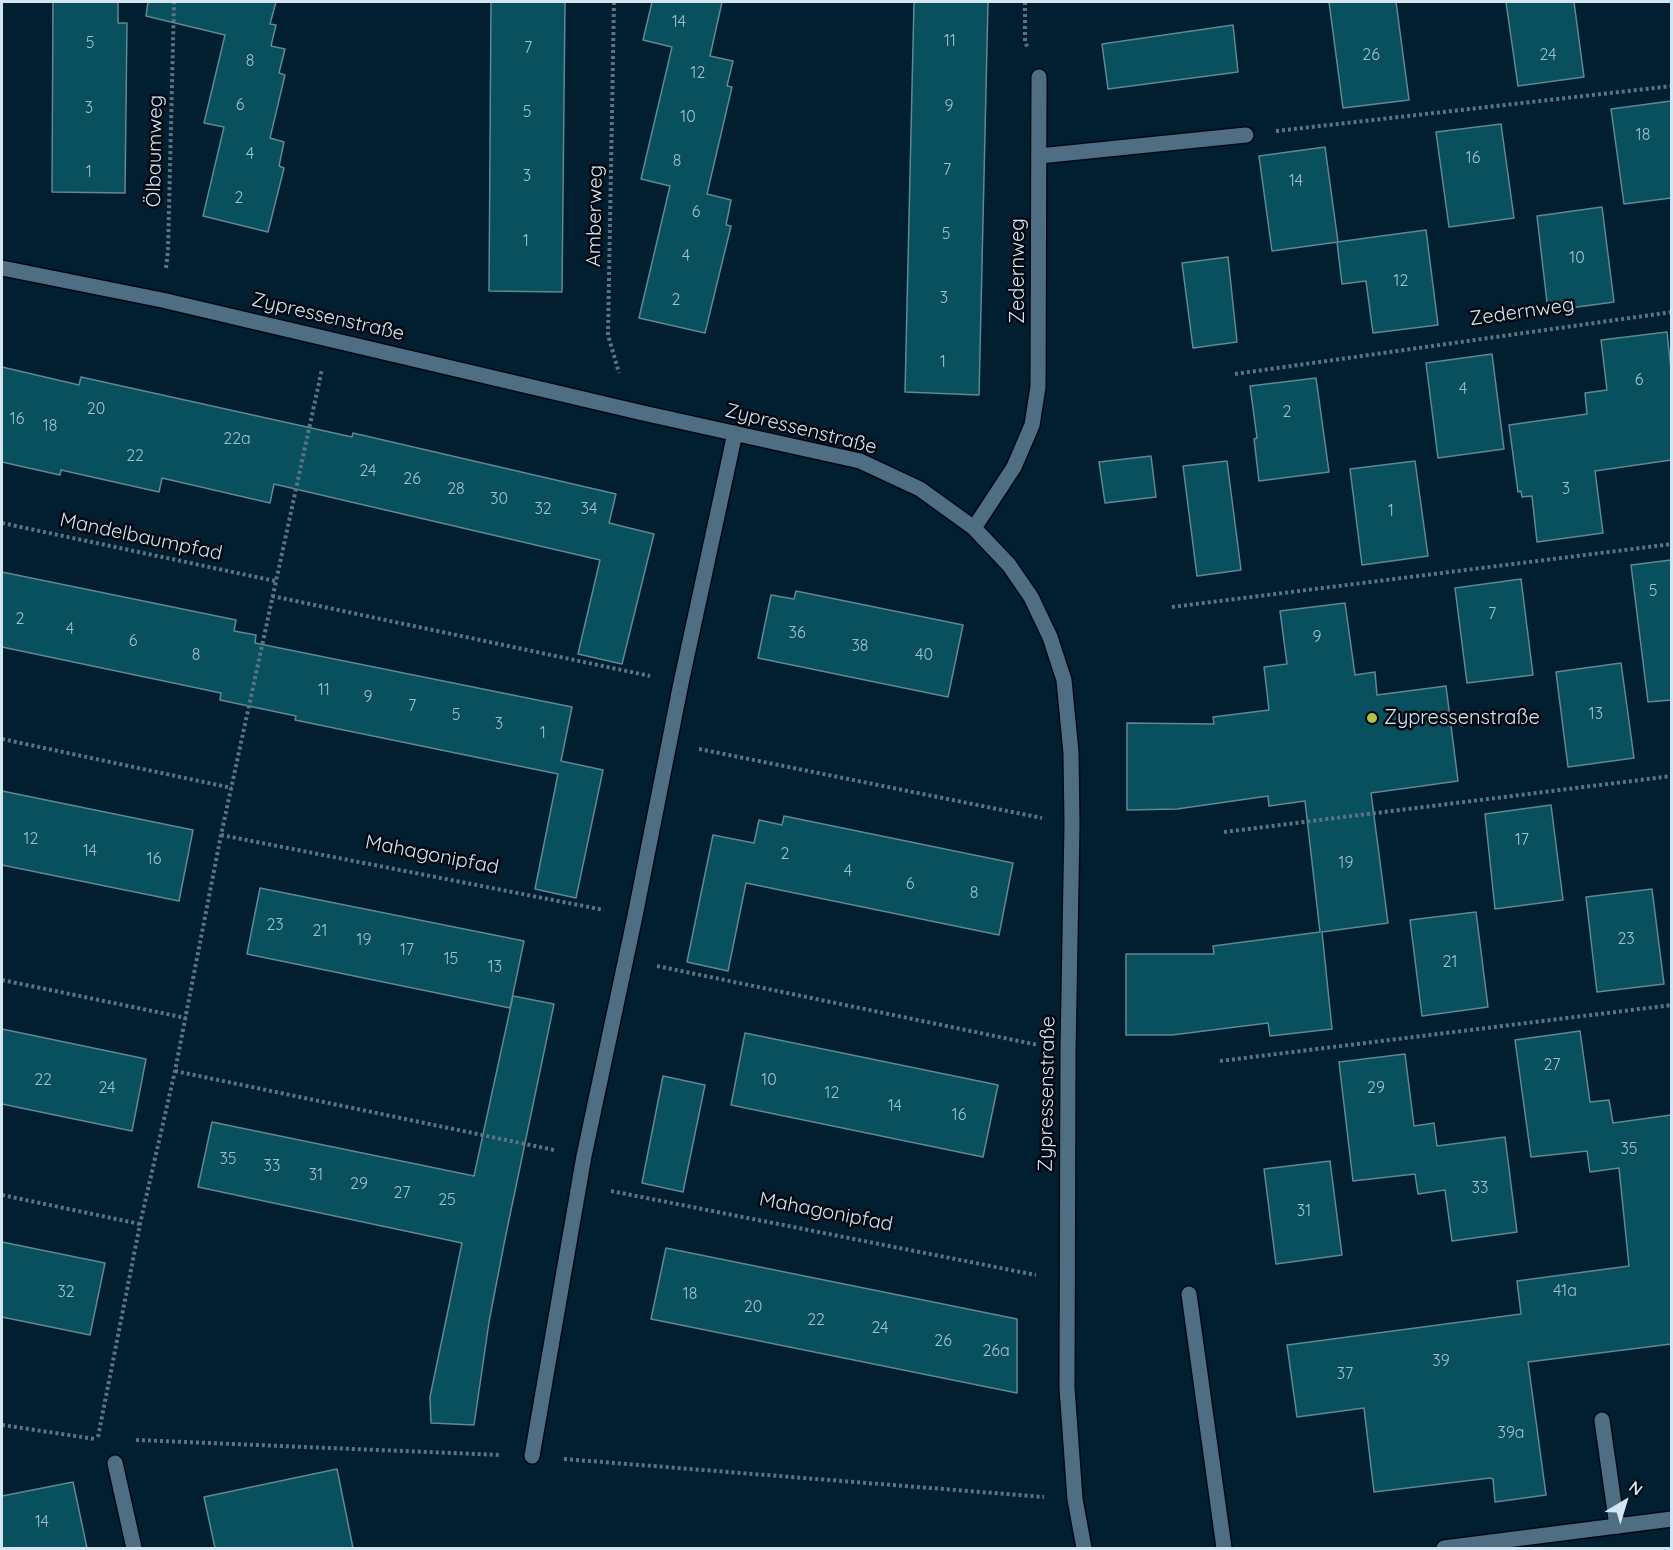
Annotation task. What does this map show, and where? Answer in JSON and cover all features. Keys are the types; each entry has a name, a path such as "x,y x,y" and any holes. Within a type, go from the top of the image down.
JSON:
{"street":[{"name":"Zedernweg","path":"974,528 1014,467 1032,425 1038,387 1039,77"},
{"path":"1039,156 1246,135"},
{"name":"Zypressenstraße","path":"2,268 162,300 643,413 860,461 920,489 974,528 1009,565 1031,597 1050,637 1064,680 1071,753 1067,1388 1075,1499 1084,1548"},
{"path":"532,1456 578,1184 735,433"},
{"path":"1189,1294 1224,1548"},
{"path":"1602,1420 1617,1526"},
{"path":"116,1463 134,1548"},
{"path":"1444,1548 1671,1519"}],"path":[{"name":"Ölbaumweg","path":"162,300 168,251 174,2"},
{"name":"Amberweg","path":"614,2 608,335 617,373 643,384 643,413"},
{"path":"1025,2 1025,42 1039,77"},
{"path":"1246,135 1671,86"},
{"name":"Zedernweg","path":"1235,374 1671,312"},
{"path":"98,1439 140,1224 175,1071 275,581 328,339"},
{"name":"Mandelbaumpfad","path":"2,523 275,581"},
{"path":"1172,607 1671,544"},
{"path":"272,596 681,683"},
{"path":"2,739 232,788"},
{"path":"669,743 1072,824"},
{"path":"1224,832 1671,776"},
{"name":"Mahagonipfad","path":"222,835 634,916"},
{"path":"625,959 1068,1051"},
{"path":"2,980 186,1018"},
{"path":"1220,1060 1671,1005"},
{"path":"175,1071 584,1156"},
{"name":"Mahagonipfad","path":"578,1184 1066,1281"},
{"path":"2,1195 140,1224"}],"building":[{"path":"53,2 118,2 118,23 127,23 125,193 52,192"},
{"path":"148,2 276,2 270,24 276,25 271,46 285,49 279,73 285,75 270,138 284,142 279,166 284,168 268,232 203,216 224,127 204,123 225,35 146,16"},
{"path":"491,2 565,2 562,292 489,291"},
{"path":"652,2 722,2 710,56 733,61 727,86 732,87 707,194 731,200 726,225 731,226 705,333 639,318 670,186 641,179 672,47 643,40"},
{"path":"914,2 988,2 979,395 905,392"},
{"path":"1329,2 1396,2 1409,100 1343,108"},
{"path":"1506,2 1574,2 1584,77 1518,86"},
{"path":"1233,25 1238,72 1108,89 1102,44"},
{"path":"1671,101 1671,198 1624,204 1611,109"},
{"path":"1501,124 1514,218 1449,227 1436,132"},
{"path":"1325,147 1338,242 1272,251 1259,156"},
{"path":"1602,207 1614,302 1548,311 1537,216"},
{"path":"1426,230 1438,325 1373,333 1366,281 1342,284 1337,242"},
{"path":"1228,257 1237,342 1193,348 1182,263"},
{"path":"1667,332 1671,370 1671,460 1595,471 1603,533 1537,542 1532,496 1522,497 1521,491 1518,492 1509,425 1587,414 1585,393 1607,390 1601,340"},
{"path":"1492,354 1504,449 1438,458 1426,363"},
{"path":"2,367 79,385 81,377 352,437 353,433 616,494 609,523 654,534 622,664 578,654 600,560 274,484 270,503 162,478 159,492 61,470 60,475 2,462"},
{"path":"1316,378 1329,472 1259,481 1254,439 1257,438 1250,386"},
{"path":"1151,456 1156,497 1105,503 1099,462"},
{"path":"1227,461 1241,570 1197,576 1183,466"},
{"path":"1415,461 1428,556 1362,565 1350,469"},
{"path":"1671,560 1671,700 1648,702 1631,565"},
{"path":"2,572 236,620 234,631 256,635 255,643 572,707 561,761 603,770 576,898 535,889 558,774 295,720 296,716 220,700 221,693 2,647"},
{"path":"1521,579 1533,675 1467,683 1455,588"},
{"path":"796,591 963,625 948,697 758,658 771,595 794,599"},
{"path":"1345,603 1355,675 1375,672 1377,695 1446,686 1458,781 1371,793 1388,923 1322,932 1332,1029 1270,1036 1268,1023 1172,1035 1126,1035 1126,954 1214,954 1213,946 1320,932 1305,801 1269,806 1268,796 1177,809 1127,810 1127,723 1214,724 1213,717 1269,710 1264,667 1287,664 1280,611"},
{"path":"1621,663 1634,758 1568,767 1556,672"},
{"path":"2,791 193,830 179,901 2,865"},
{"path":"1551,805 1563,900 1495,909 1485,814"},
{"path":"784,816 1013,863 999,935 746,883 728,971 687,962 713,835 754,843 759,820 782,825"},
{"path":"260,888 524,941 510,1008 247,954"},
{"path":"1652,889 1664,984 1597,992 1586,897"},
{"path":"1476,912 1488,1007 1422,1016 1410,920"},
{"path":"513,996 554,1004 489,1322 474,1425 431,1423 430,1397 462,1243 198,1187 212,1122 474,1176"},
{"path":"2,1029 146,1059 132,1131 2,1104"},
{"path":"1580,1031 1590,1102 1609,1100 1613,1123 1671,1115 1671,1344 1528,1362 1546,1495 1495,1502 1493,1479 1490,1478 1374,1492 1364,1408 1297,1417 1287,1345 1521,1314 1517,1281 1629,1266 1619,1168 1590,1172 1587,1151 1531,1157 1515,1040"},
{"path":"745,1033 998,1085 983,1157 731,1105"},
{"path":"1405,1054 1414,1126 1434,1123 1437,1146 1505,1137 1517,1232 1452,1241 1445,1190 1418,1194 1415,1174 1353,1181 1339,1062"},
{"path":"663,1076 705,1085 683,1192 642,1183"},
{"path":"1330,1161 1342,1255 1276,1264 1264,1169"},
{"path":"2,1242 105,1263 90,1335 2,1317"},
{"path":"666,1248 1017,1319 1017,1393 651,1319"},
{"path":"337,1469 353,1548 215,1548 204,1497"},
{"path":"73,1482 87,1548 2,1548 2,1496"}],"place":[{"name":"Zypressenstraße","path":"1372,718"}]}
